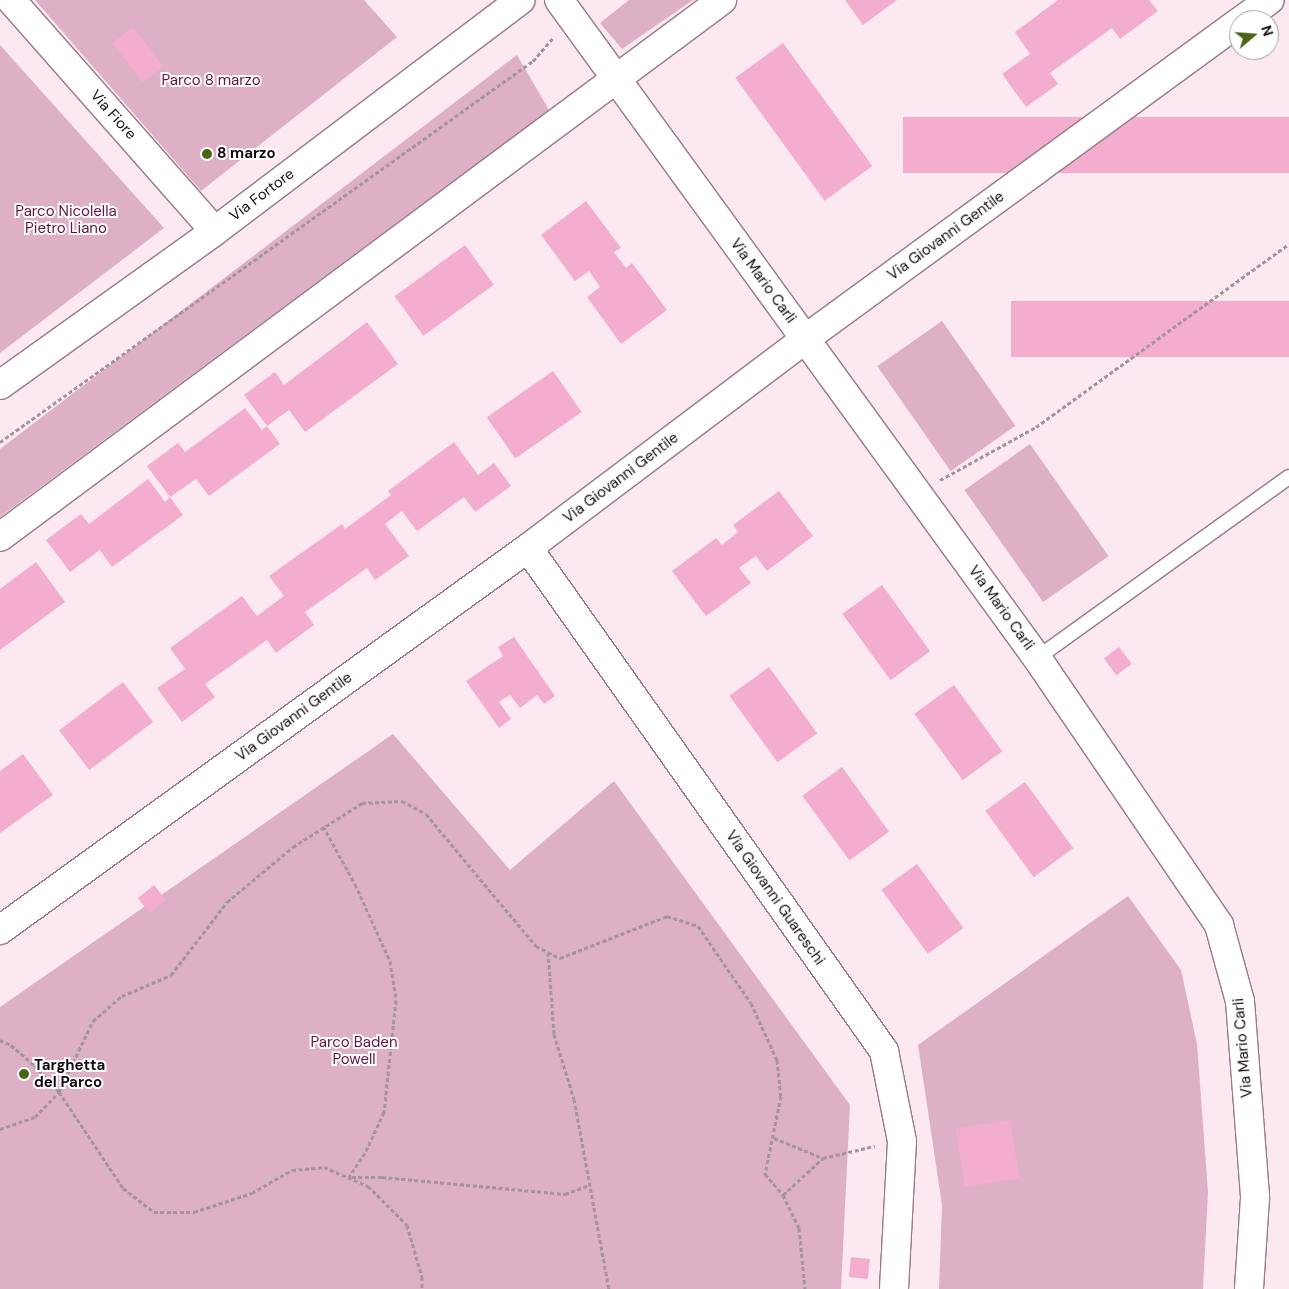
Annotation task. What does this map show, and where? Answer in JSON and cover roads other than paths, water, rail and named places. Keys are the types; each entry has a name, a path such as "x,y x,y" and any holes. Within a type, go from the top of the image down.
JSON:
{"street":[{"name":"Via Fiore","path":"11,0 215,231"},
{"name":"Via Fortore","path":"0,385 215,231 520,0"},
{"name":"Via Mario Carli","path":"559,0 1038,658 1219,925 1240,1001 1255,1198 1249,1289"},
{"path":"0,538 722,0"},
{"path":"1256,10 1270,0"},
{"name":"Via Giovanni Gentile","path":"0,930 528,548 805,339 1229,29"},
{"name":"Via Giovanni Guareschi","path":"528,548 884,1051 902,1142 894,1289"}],"lane":[{"path":"1038,658 1289,476"}],"place":[{"name":"8 marzo","path":"207,154"},
{"name":"Targhetta del Parco","path":"24,1074"}],"park label":[{"name":"Parco 8 marzo","path":"211,81"},
{"name":"Parco Nicolella Pietro Liano","path":"66,220"},
{"name":"Parco Baden Powell","path":"354,1050"}]}
